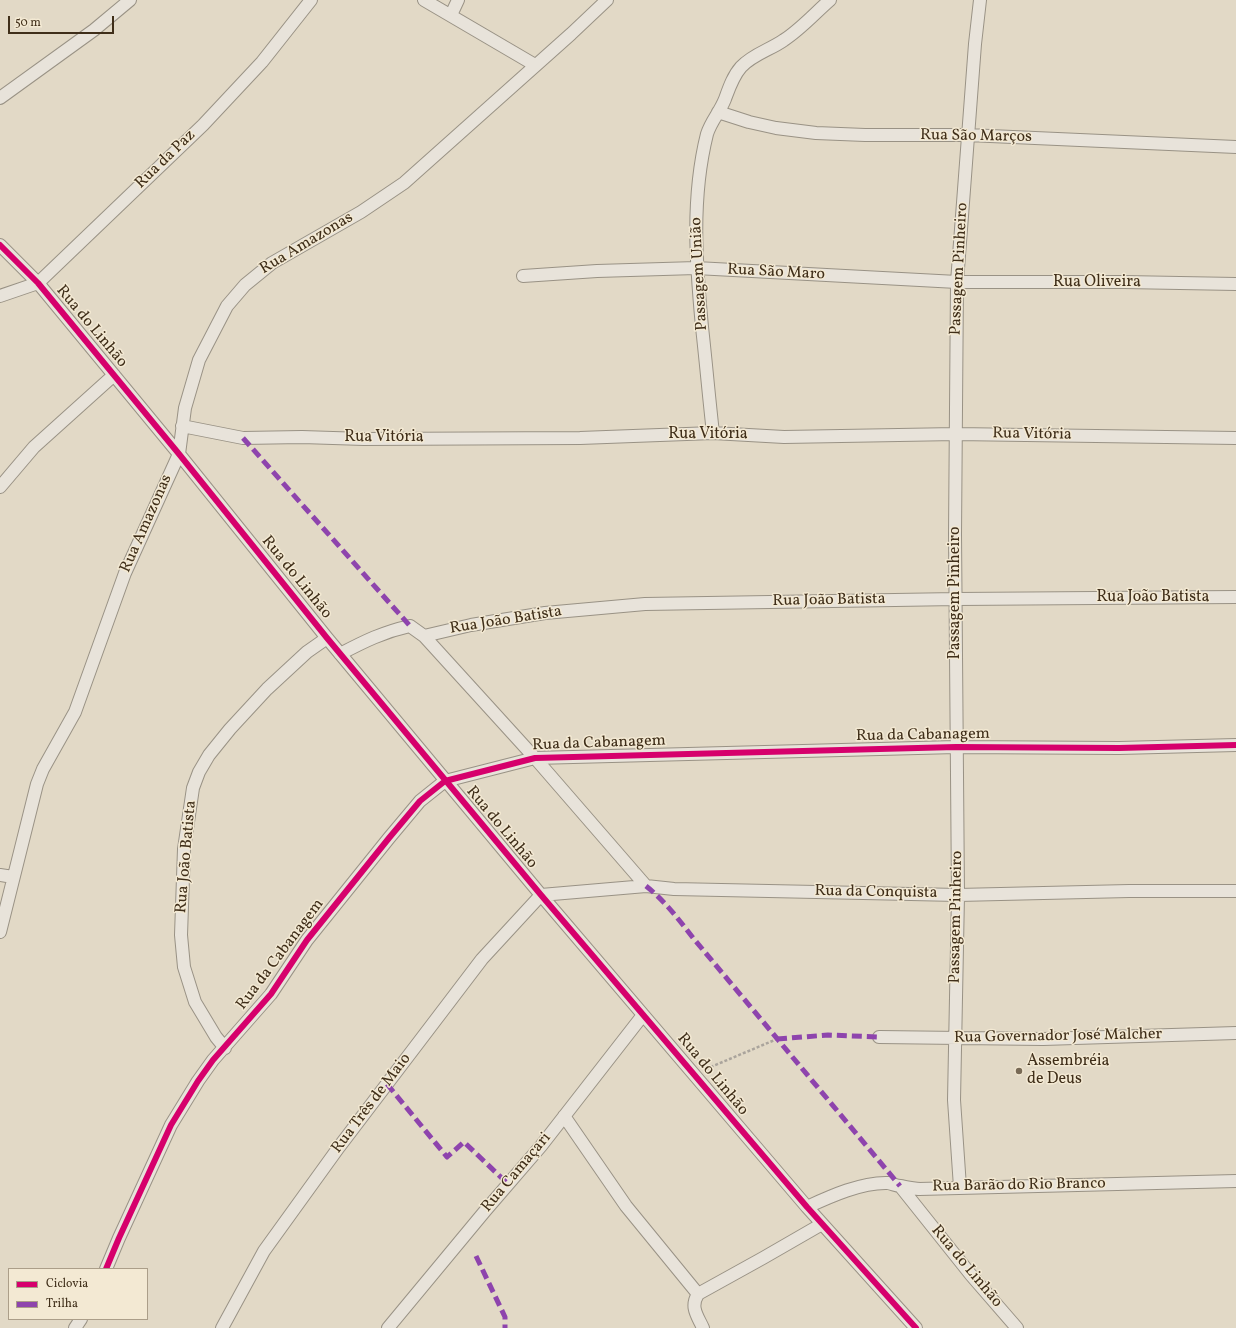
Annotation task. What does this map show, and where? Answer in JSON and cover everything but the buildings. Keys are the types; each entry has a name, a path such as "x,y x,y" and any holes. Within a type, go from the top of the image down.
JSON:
{"street":[{"path":"0,98 94,30 130,0"},
{"name":"Rua da Paz","path":"0,296 38,282 203,125 262,62 311,0"},
{"path":"424,0 535,65"},
{"path":"451,15 458,0"},
{"name":"Rua Amazonas","path":"0,932 13,878 24,841 37,784 43,769 75,712 125,573 179,454 185,408 199,360 227,306 246,285 272,263 361,212 404,183 607,0"},
{"name":"Passagem União","path":"713,433 696,268 696,230 700,174 708,134 712,122 725,100 731,84 741,68 754,56 784,40 798,30 830,0"},
{"name":"Passagem Pinheiro","path":"960,1187 954,1100 958,895 956,747 957,282 975,44 980,0"},
{"name":"Rua São Marços","path":"718,112 749,122 776,128 816,133 865,135 968,135 1236,147"},
{"name":"Rua do Linhão","path":"0,245 38,282 340,654 540,895 807,1207 916,1328"},
{"name":"Rua São Maro","path":"523,276 597,271 696,268 957,282"},
{"name":"Rua Oliveira","path":"957,282 1236,284"},
{"path":"0,486 34,447 114,375"},
{"name":"Rua Vitória","path":"182,426 243,438 580,438 713,433 784,436 956,434 1236,438"},
{"name":"Rua João Batista","path":"424,636 471,625 545,613 645,604 956,599 1236,597"},
{"path":"340,654 368,639 393,630 410,626 424,636 535,758 646,886"},
{"name":"Rua João Batista","path":"225,1048 216,1037 195,1002 184,967 182,936 184,849 193,788 198,772 209,755 230,729 267,689 307,652 327,638"},
{"name":"Rua da Cabanagem","path":"106,1268 171,1125 198,1081 213,1060 271,994 307,940 393,833 420,801 445,781 535,758 956,747 1119,748 1236,744"},
{"path":"0,875 13,878"},
{"name":"Rua da Conquista","path":"540,895 646,886 674,889 958,895 1128,891 1236,891"},
{"name":"Rua Três de Maio","path":"222,1328 264,1251 339,1147 482,959 540,895"},
{"name":"Rua Camaçari","path":"388,1328 485,1210 541,1146 643,1015"},
{"name":"Rua Governador José Malcher","path":"879,1037 1043,1039 1236,1033"},
{"path":"564,1116 626,1206 698,1294"},
{"name":"Rua Barão do Rio Branco","path":"807,1207 833,1196 861,1187 889,1183 920,1189 1236,1181"},
{"name":"Rua do Linhão","path":"900,1186 971,1275 1017,1328"},
{"path":"703,1328 695,1310 694,1301 698,1294 822,1224"}],"path":[{"path":"694,1074 777,1039"}],"marked path":[{"path":"243,438 410,626"},
{"path":"646,886 672,911 900,1186"},
{"path":"777,1039 828,1035 879,1037"},
{"path":"387,1084 447,1157 464,1142 508,1184"},
{"path":"476,1256 505,1317 505,1328"}],"cycle path":[{"path":"0,245 38,283 179,454 327,638 541,895 807,1207 916,1328"},
{"path":"106,1268 171,1125 198,1081 213,1060 271,994 307,940 389,838 420,801 445,781 535,758 956,747 1119,748 1236,745"}],"place":[{"name":"Assembréia de Deus","path":"1019,1071"}]}
